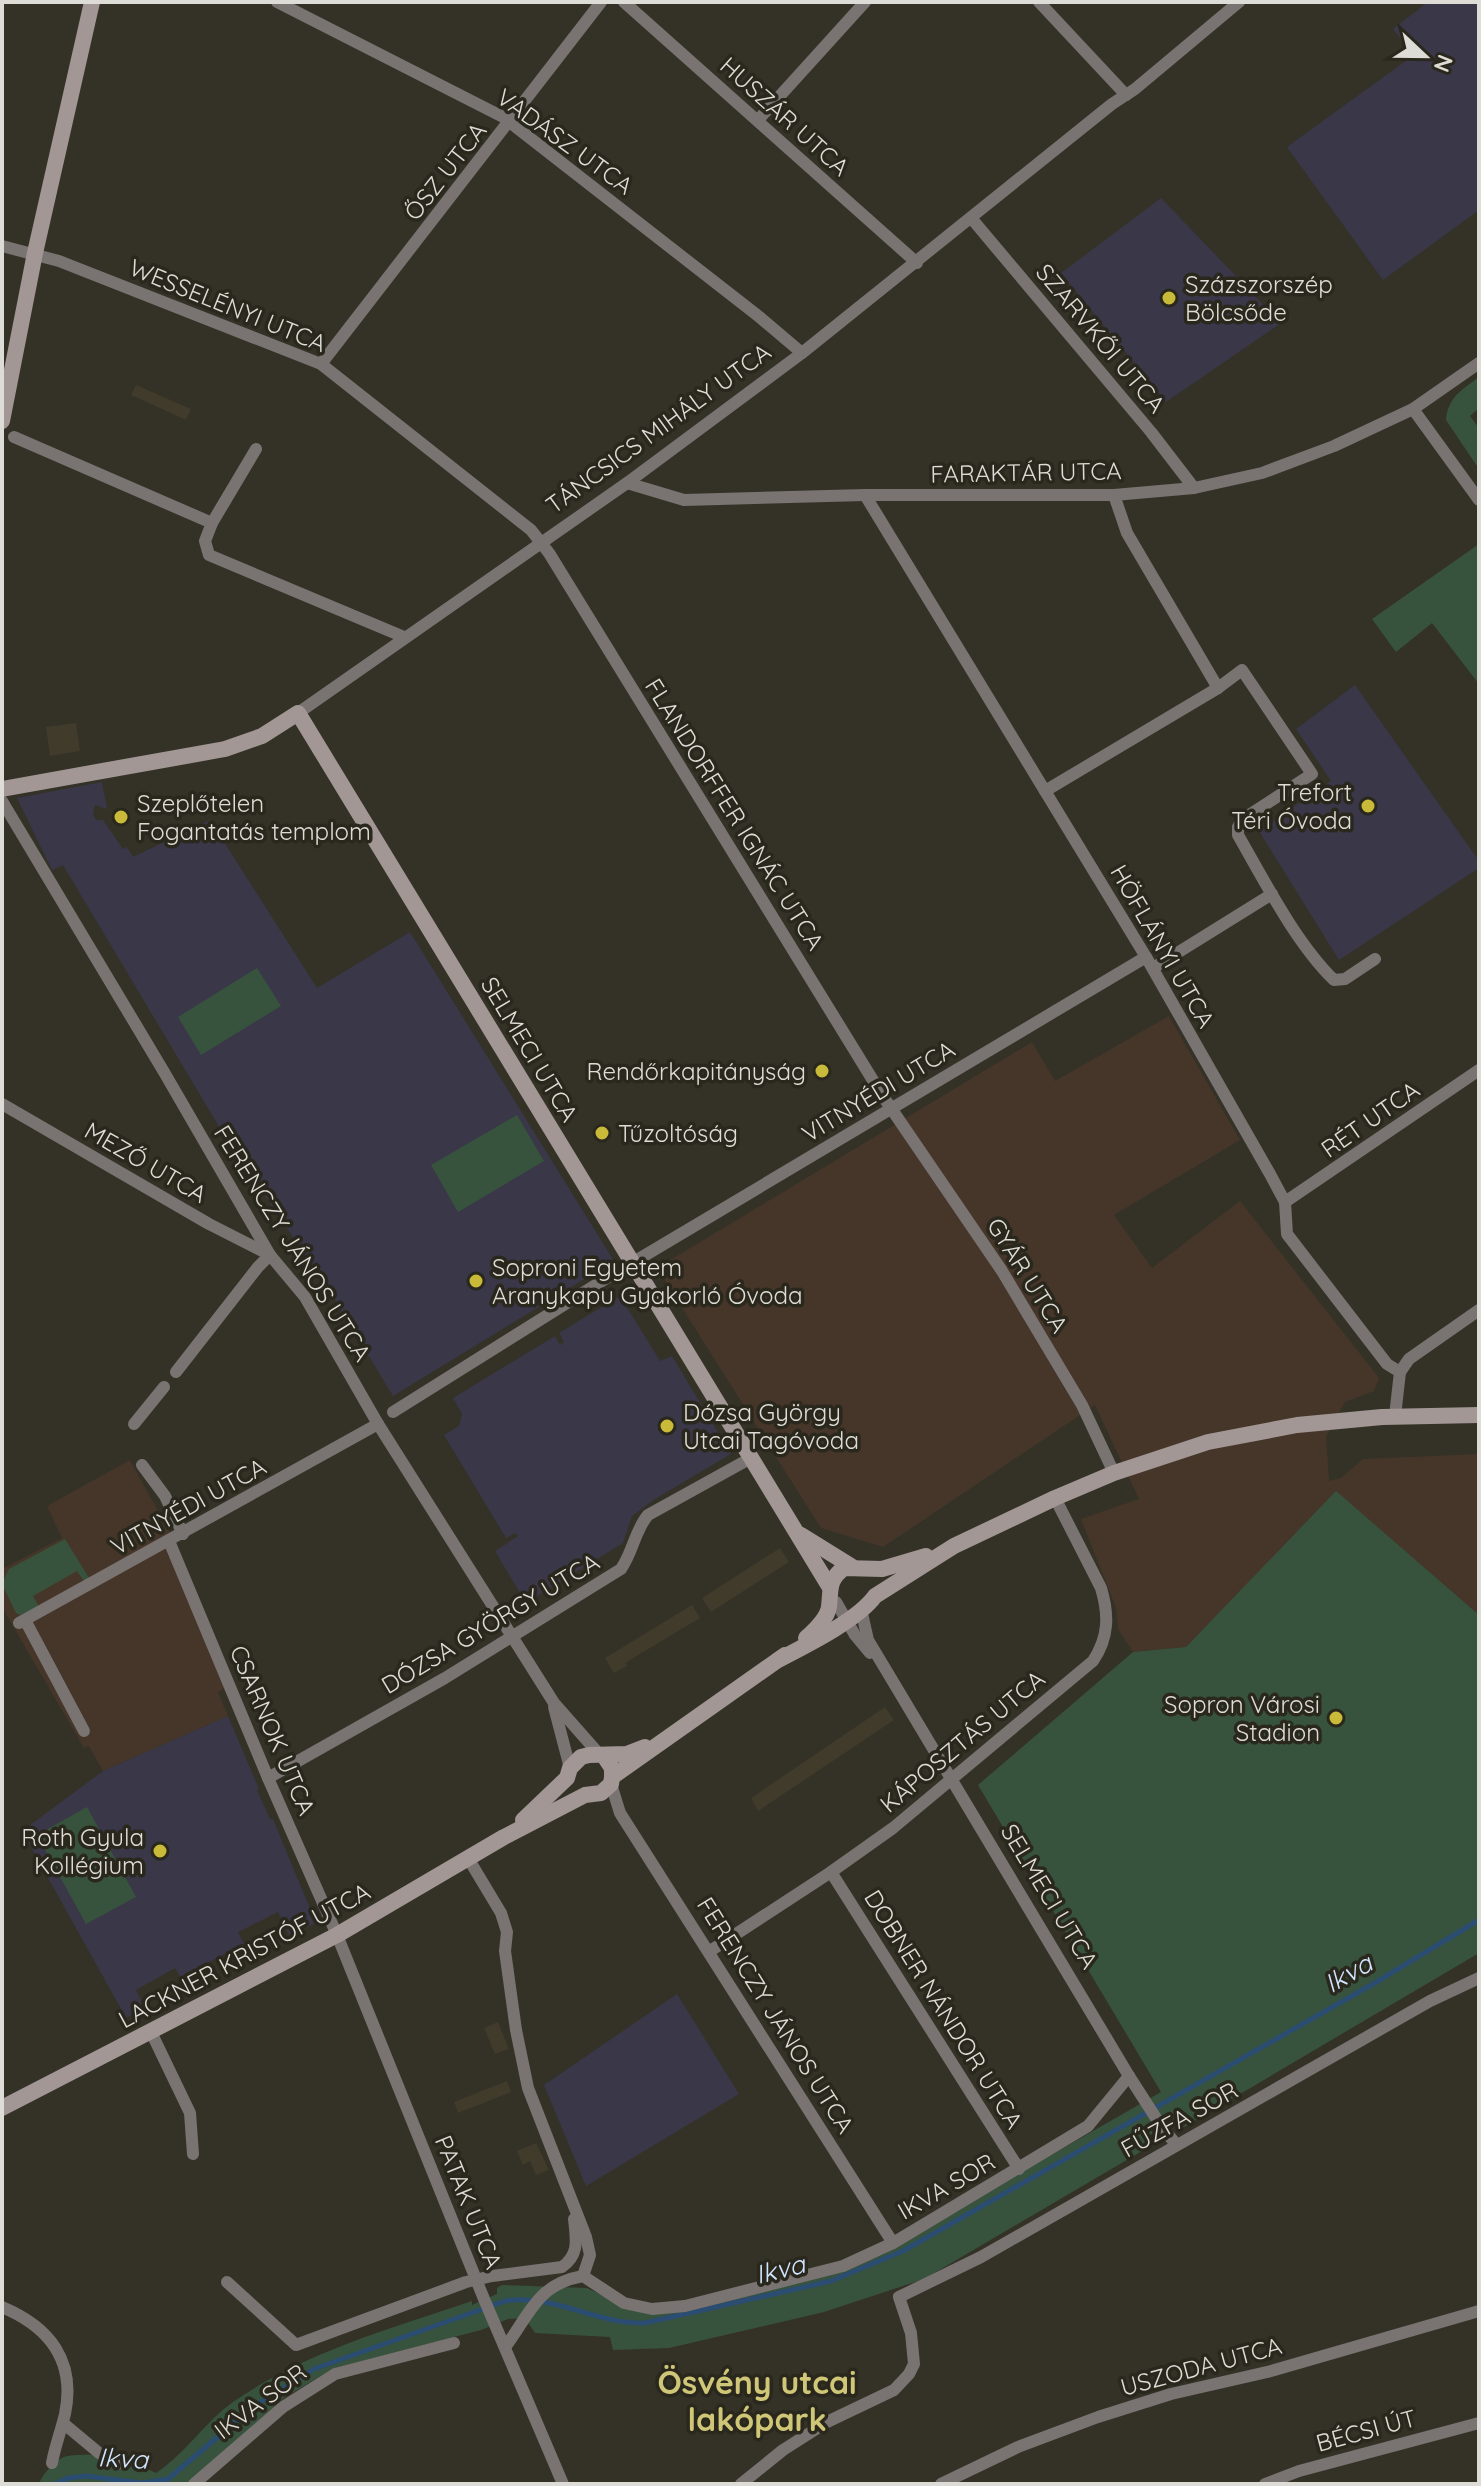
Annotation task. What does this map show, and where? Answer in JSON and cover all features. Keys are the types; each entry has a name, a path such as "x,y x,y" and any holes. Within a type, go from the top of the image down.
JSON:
{"street":[{"path":"2,421 35,253 92,2"},
{"name":"VADÁSZ UTCA","path":"277,2 510,122 802,353"},
{"name":"ŐSZ UTCA","path":"321,364 601,2"},
{"name":"HUSZÁR UTCA","path":"624,2 917,263"},
{"path":"758,120 865,2"},
{"path":"1039,2 1126,95"},
{"name":"TÁNCSICS MIHÁLY UTCA","path":"2,789 225,749 262,736 627,483 802,353 1239,2"},
{"name":"SZARVKŐI UTCA","path":"972,219 1141,420 1194,488"},
{"name":"WESSELÉNYI UTCA","path":"2,246 35,253 321,364 531,530 541,542"},
{"name":"FARAKTÁR UTCA","path":"627,483 684,500 865,495 1114,495 1194,488 1240,480 1294,463 1413,409 1479,363"},
{"path":"1413,409 1479,500"},
{"path":"14,437 212,523"},
{"path":"256,449 212,523 205,541 209,555 404,637"},
{"name":"HÖFLÁNYI UTCA","path":"865,495 1150,963 1285,1202 1287,1234 1387,1364 1400,1372"},
{"path":"1114,495 1127,533 1218,688"},
{"name":"FLANDORFFER IGNÁC UTCA","path":"541,542 891,1110"},
{"path":"1045,791 1218,688 1242,670 1312,774 1243,819 1238,835 1272,894 1323,970 1334,980 1345,979 1375,959"},
{"name":"SELMECI UTCA","path":"298,713 625,1267 751,1458 846,1620 886,1670"},
{"name":"TÁNCSICS MIHÁLY UTCA","path":"2,778 46,780"},
{"name":"FERENCZY JÁNOS UTCA","path":"2,801 270,1255 305,1297 378,1424 554,1703 601,1755"},
{"name":"VITNYÉDI UTCA","path":"393,1412 625,1267 891,1110 996,1044 1272,894"},
{"name":"RÉT UTCA","path":"1285,1202 1479,1070"},
{"name":"MEZŐ UTCA","path":"2,1104 209,1224 270,1255"},
{"name":"GYÁR UTCA","path":"891,1110 1009,1284 1072,1387 1114,1473"},
{"path":"176,1372 270,1255"},
{"path":"1395,1416 1400,1372 1409,1359 1479,1310"},
{"path":"134,1424 164,1387"},
{"name":"LACKNER KRISTÓF UTCA","path":"778,1660 820,1623 828,1610 839,1572 858,1567 898,1566 954,1546 1114,1473 1208,1442 1297,1425 1395,1416 1479,1415"},
{"name":"VITNYÉDI UTCA","path":"84,1731 22,1622 378,1424"},
{"name":"DÓZSA GYÖRGY UTCA","path":"268,1778 445,1678 621,1569 631,1555 642,1522 648,1515 751,1458"},
{"path":"142,1465 165,1496 183,1534"},
{"name":"KÁPOSZTÁS UTCA","path":"710,1951 831,1872 952,1780 1093,1661 1103,1642 1107,1622 1101,1588 1055,1498"},
{"name":"SELMECI UTCA","path":"797,1532 858,1567"},
{"name":"CSARNOK UTCA","path":"169,1541 337,1935"},
{"name":"LACKNER KRISTÓF UTCA","path":"2,2108 337,1935 504,1837 589,1795 601,1793 611,1780 673,1732 954,1546"},
{"path":"858,1567 876,1584 875,1596"},
{"path":"831,1593 847,1608 861,1609"},
{"name":"SELMECI UTCA","path":"861,1609 868,1640 1129,2076 1176,2144"},
{"name":"FERENCZY JÁNOS UTCA","path":"554,1703 569,1773"},
{"name":"LACKNER KRISTÓF UTCA","path":"504,1837 569,1773 581,1757 627,1754 673,1732"},
{"path":"601,1755 612,1768 611,1780"},
{"path":"569,1773 575,1792 589,1795"},
{"name":"FERENCZY JÁNOS UTCA","path":"611,1780 620,1813"},
{"name":"FERENCZY JÁNOS UTCA","path":"589,1795 607,1801 620,1813 893,2243"},
{"path":"468,1858 501,1913 507,1932 505,1951 528,2088 590,2255 583,2276"},
{"name":"DOBNER NÁNDOR UTCA","path":"831,1872 1019,2169"},
{"name":"PATAK UTCA","path":"337,1935 484,2299 563,2484"},
{"name":"FŰZFA SOR","path":"741,2484 783,2450 827,2422 894,2390 914,2364 907,2315 899,2297 981,2257 1430,2001 1479,1978"},
{"path":"151,2032 190,2113 193,2154"},
{"name":"IKVA SOR","path":"893,2243 1088,2126 1129,2076"},
{"name":"IKVA SOR","path":"227,2282 296,2345 477,2279 562,2267 571,2261 576,2250 573,2204"},
{"path":"506,2346 549,2287 564,2279 583,2276 624,2303 652,2309 685,2306 843,2266 893,2243"},
{"path":"2,2307 25,2317 39,2328 61,2356 67,2371 66,2411 52,2463"},
{"name":"USZODA UTCA","path":"941,2484 1018,2447 1098,2417 1171,2394 1271,2371 1479,2311"},
{"name":"IKVA SOR","path":"194,2484 283,2407 335,2374 454,2343"},
{"path":"63,2423 117,2464"},
{"name":"BÉCSI ÚT","path":"1265,2484 1299,2471 1479,2423"}],"shaded area":[{"path":"1428,2 1479,2 1479,210 1383,280 1287,147 1414,55 1393,29"},
{"name":"Százszorszép Bölcsőde","path":"1161,198 1281,323 1166,402 1061,273"},
{"path":"136,385 191,409 186,420 131,395"},
{"name":"Trefort Téri Óvoda","path":"1355,685 1479,861 1479,868 1339,960 1259,831 1331,781 1296,729"},
{"path":"76,723 80,751 50,756 46,727"},
{"path":"102,782 107,809 95,805 93,814 96,820 103,820 123,849 127,847 133,857 210,820 317,988 410,932 614,1261 393,1396 335,1300 221,1130 63,865 52,870 17,798"},
{"path":"1169,1016 1240,1140 1114,1215 1152,1268 1240,1201 1379,1378 1374,1391 1345,1402 1326,1437 1329,1481 1341,1478 1363,1459 1479,1454 1479,1615 1336,1492 1186,1647 1133,1652 1118,1629 1116,1608 1081,1519 1139,1499 1095,1405 883,1547 821,1528 657,1268 1032,1042 1055,1081"},
{"path":"620,1296 660,1361 672,1356 731,1454 632,1516 623,1543 526,1603 495,1551 518,1536 515,1533 506,1538 444,1435 459,1426 462,1414 453,1398 555,1336 560,1345 564,1342 559,1333"},
{"path":"130,1460 170,1533 226,1687 218,1692 228,1716 103,1771 89,1746 84,1748 2,1607 2,1569 62,1538 47,1506"},
{"path":"780,1548 789,1562 711,1612 702,1598"},
{"path":"692,1605 700,1618 625,1663 627,1666 614,1673 605,1658"},
{"path":"885,1707 894,1720 758,1811 751,1798"},
{"name":"Roth Gyula Kollégium","path":"228,1716 316,1923 289,1935 278,1912 238,1932 244,1944 180,1977 175,1968 136,1990 145,2008 126,2018 22,1831 103,1771"},
{"path":"677,1994 739,2094 586,2186 544,2085"},
{"path":"498,2022 509,2049 495,2054 484,2028"},
{"path":"507,2081 511,2092 458,2113 454,2102"},
{"path":"536,2143 549,2170 536,2175 530,2161 523,2165 517,2151"}],"green space":[{"path":"1479,377 1479,408 1470,416 1479,428 1479,469 1446,420 1453,400"},
{"path":"1479,544 1479,684 1432,623 1396,652 1372,619"},
{"path":"257,968 281,1006 201,1055 178,1017"},
{"path":"517,1115 544,1161 458,1212 431,1165"},
{"path":"1336,1491 1479,1615 1479,1953 1179,2130 1171,2124 1150,2135 1154,2144 924,2279 824,2312 669,2348 613,2350 610,2337 535,2333 525,2318 508,2319 481,2330 332,2369 284,2398 187,2484 39,2484 57,2461 77,2455 128,2458 156,2473 223,2410 261,2384 349,2343 472,2301 472,2305 497,2294 497,2288 502,2285 587,2288 628,2307 655,2310 857,2259 907,2238 1161,2092 978,1785 1133,1652 1186,1647"},
{"path":"65,1539 89,1578 84,1581 77,1571 33,1596 39,1607 20,1615 16,1613 2,1584 9,1569"},
{"path":"87,1807 136,1897 86,1924 37,1835"}],"waterway":[{"name":"Ikva","path":"55,2484 68,2478 86,2476 142,2483 168,2479 253,2407 314,2369 505,2301 540,2301 610,2319 645,2323 831,2281 903,2251 1373,1984 1479,1920"}],"place":[{"name":"Százszorszép Bölcsőde","path":"1169,298"},
{"name":"Trefort Téri Óvoda","path":"1368,806"},
{"name":"Szeplőtelen Fogantatás templom","path":"121,817"},
{"name":"Rendőrkapitányság","path":"822,1071"},
{"name":"Tűzoltóság","path":"602,1133"},
{"name":"Soproni Egyetem Aranykapu Gyakorló Óvoda","path":"476,1281"},
{"name":"Dózsa György Utcai Tagóvoda","path":"667,1426"},
{"name":"Sopron Városi Stadion","path":"1336,1718"},
{"name":"Roth Gyula Kollégium","path":"160,1851"}],"district":[{"name":"Ösvény utcai lakópark","path":"757,2400"}]}
